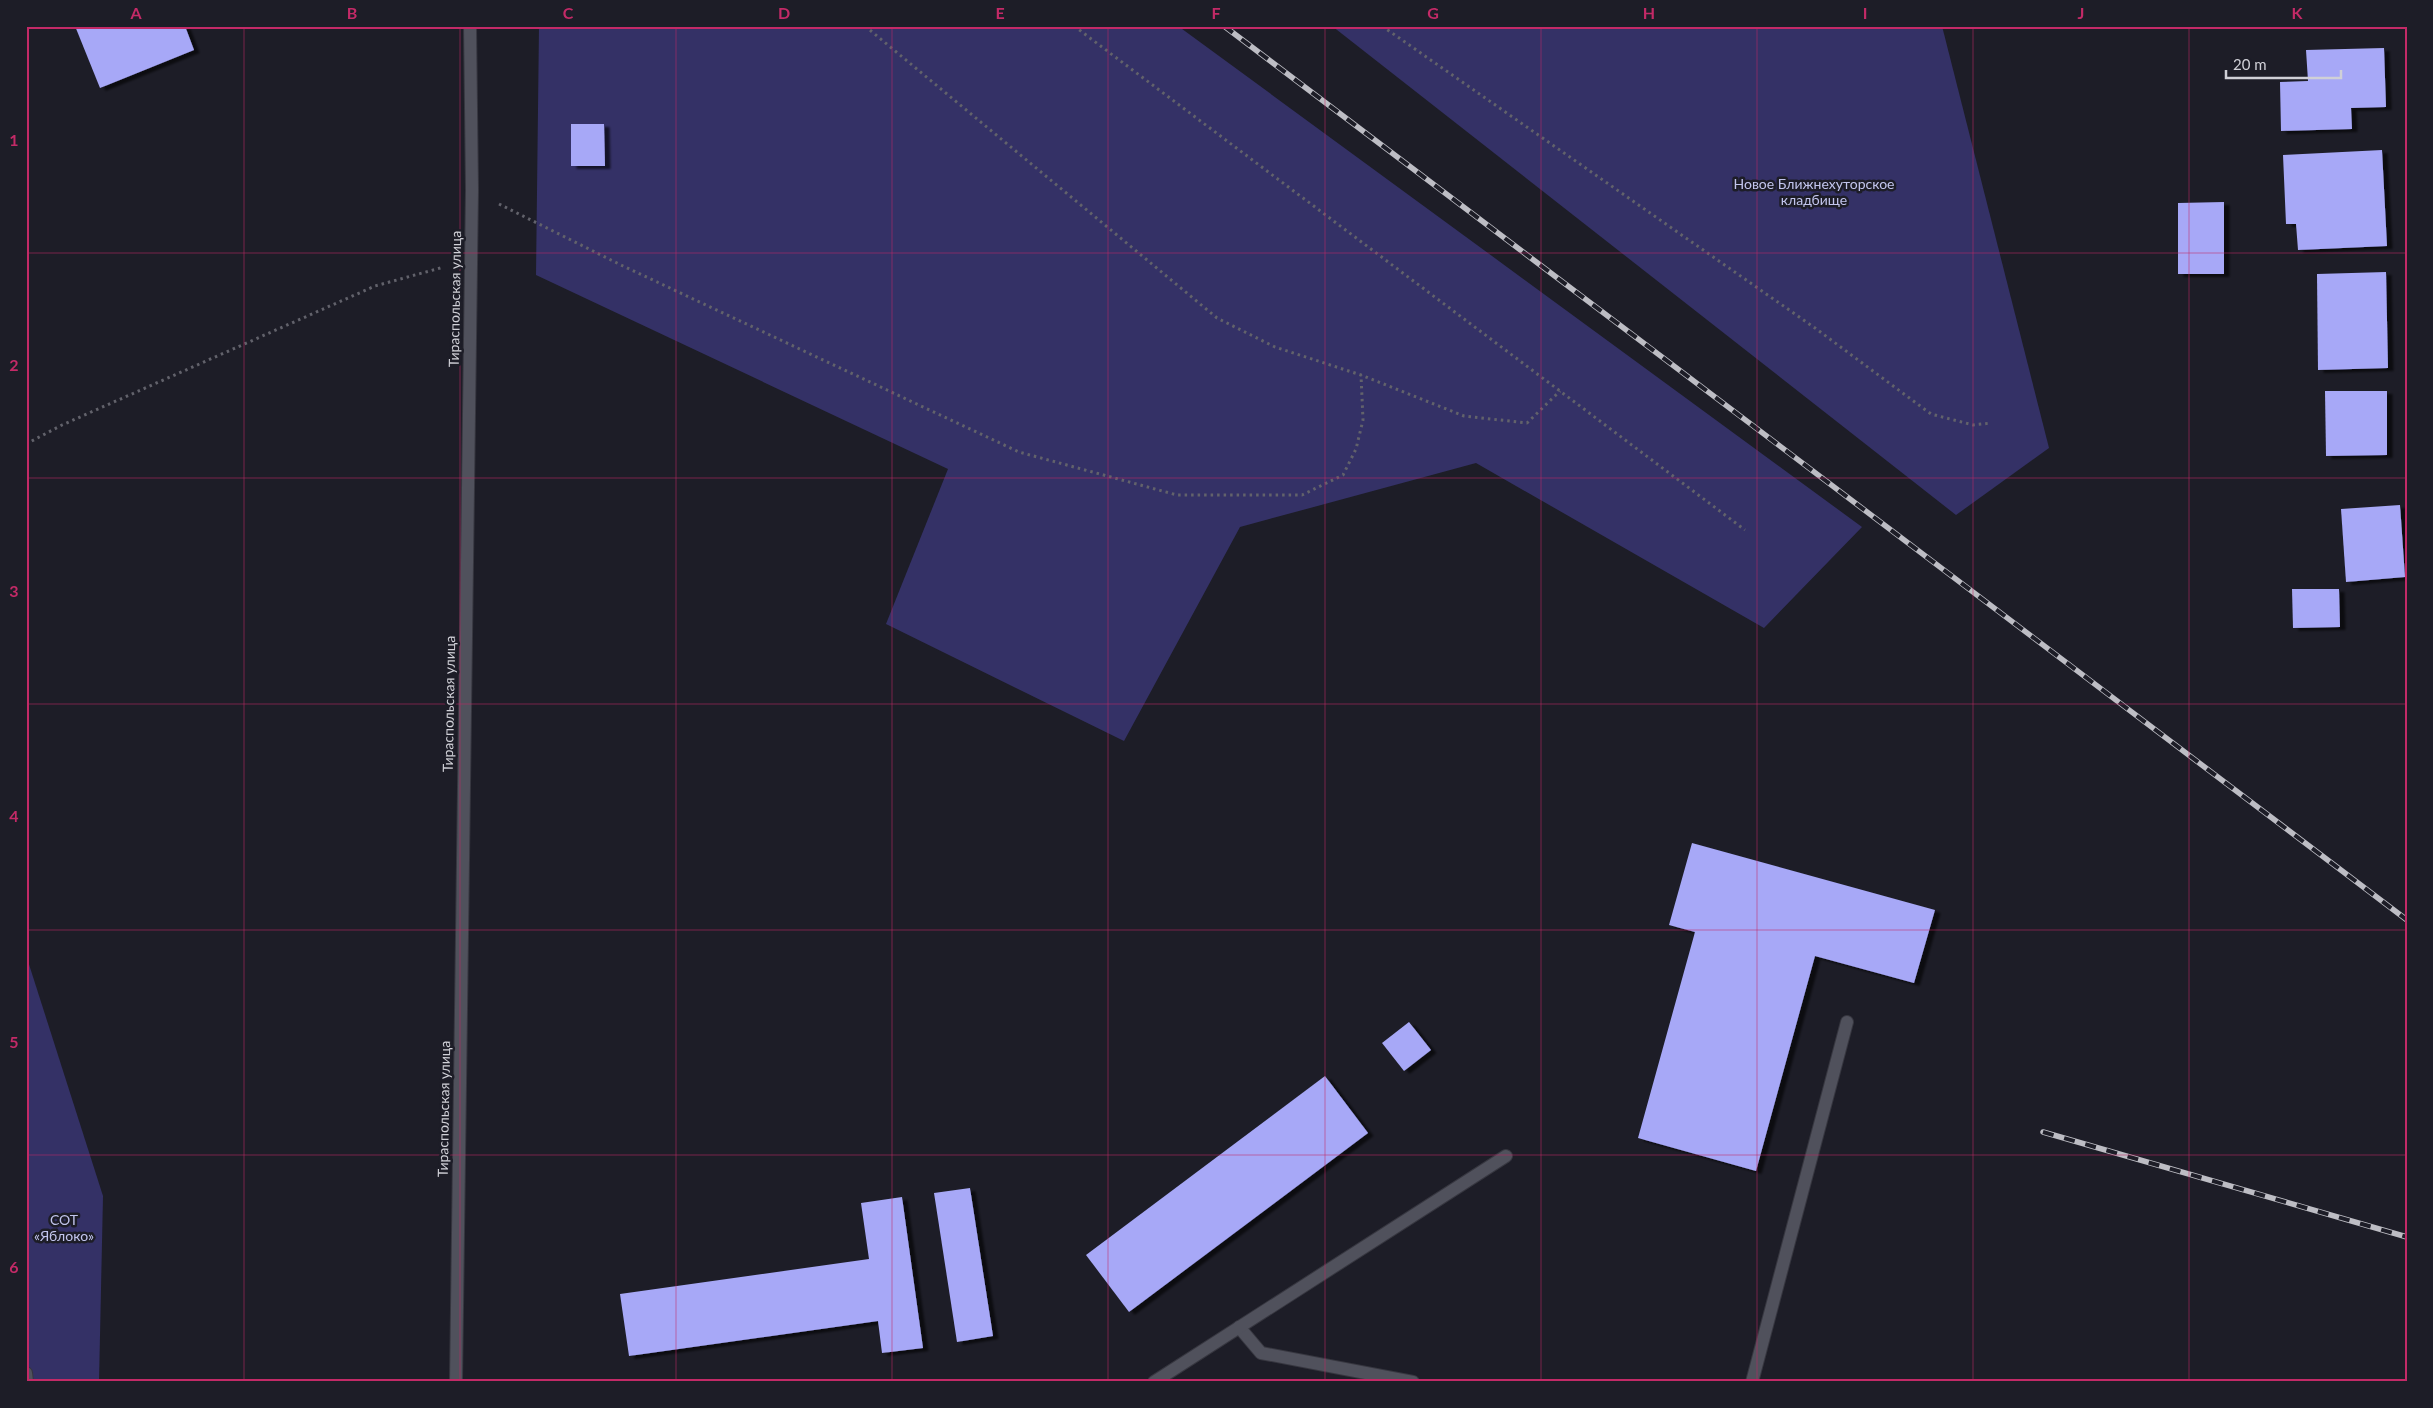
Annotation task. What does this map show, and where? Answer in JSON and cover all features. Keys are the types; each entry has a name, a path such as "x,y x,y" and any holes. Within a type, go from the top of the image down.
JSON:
{"street":[{"name":"Тираспольская улица","path":"456,1382 472,190 470,26"},
{"path":"1752,1382 1847,1022"},
{"path":"1154,1382 1506,1156"},
{"path":"1239,1327 1261,1353 1373,1378 1412,1382"},
{"path":"26,1373 27,1382"}],"path":[{"path":"865,26 1217,318 1276,348 1361,375 1464,416 1527,423 1560,391"},
{"path":"1074,26 1745,530"},
{"path":"1382,26 1815,328 1931,414 1973,424 1991,423"},
{"path":"472,190 623,266 1019,452 1177,495 1302,495 1343,475 1356,449 1363,420 1361,375"},
{"path":"26,444 62,425 375,286 470,259"}],"green space":[{"path":"539,26 1178,26 1862,527 1764,628 1476,463 1240,527 1124,741 886,624 948,469 536,275"},
{"name":"Новое Ближнехуторское кладбище","path":"1332,26 1942,26 2049,448 1956,515"},
{"name":"СОТ «Яблоко»","path":"26,955 103,1196 99,1382 26,1382"}],"building":[{"path":"75,26 185,26 194,50 100,88"},
{"path":"2384,48 2386,107 2351,108 2352,129 2281,131 2280,82 2308,81 2306,50"},
{"path":"571,124 604,124 605,166 571,166"},
{"path":"2382,150 2387,246 2298,250 2296,224 2286,224 2283,155"},
{"path":"2224,202 2224,274 2178,274 2178,203"},
{"path":"2386,272 2388,368 2318,370 2317,274"},
{"path":"2325,391 2387,391 2387,455 2326,456"},
{"path":"2400,505 2405,577 2346,582 2341,509"},
{"path":"2292,589 2339,589 2340,627 2293,628"},
{"path":"1692,843 1935,910 1914,983 1815,956 1756,1171 1638,1138 1695,932 1669,925"},
{"path":"1409,1022 1431,1050 1404,1071 1382,1043"},
{"path":"1325,1076 1368,1133 1129,1312 1086,1255"},
{"path":"970,1188 993,1336 957,1342 934,1193"},
{"path":"902,1197 923,1348 882,1353 878,1321 629,1356 620,1294 869,1259 861,1203"}],"railway":[{"path":"1224,26 2407,920"},
{"path":"2043,1132 2407,1237"}]}
